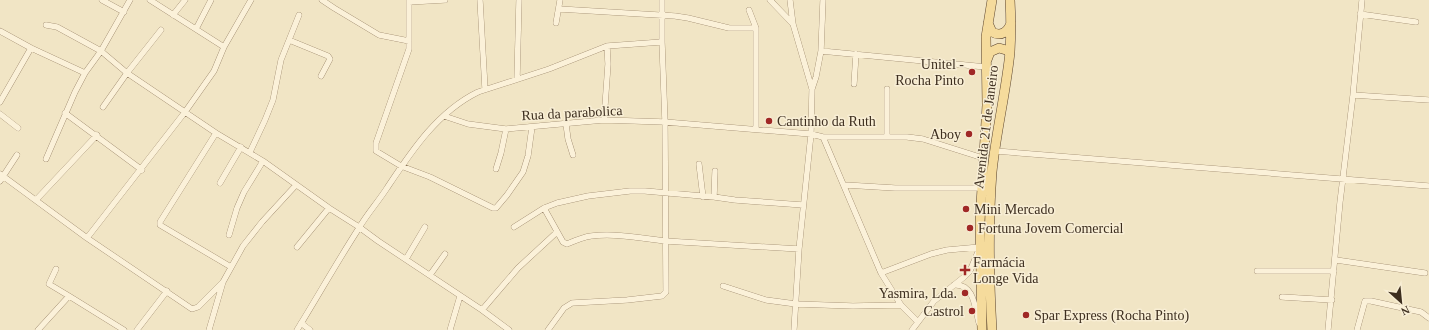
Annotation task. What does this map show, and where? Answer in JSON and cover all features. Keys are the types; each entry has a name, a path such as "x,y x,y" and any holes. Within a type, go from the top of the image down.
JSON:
{"main road":[{"name":"Avenida 21 de Janeiro","path":"981,330 980,247 987,105 986,64 988,22 992,0"},
{"name":"Avenida 21 de Janeiro","path":"992,330 990,241 991,192 994,151 1010,53 1010,0"},
{"path":"988,22 992,32 999,34 1002,34 1008,30 1011,23"},
{"path":"986,64 990,52 996,48 1004,49 1010,53"}],"street":[{"path":"102,0 124,12"},
{"path":"46,159 75,92 101,51 130,0"},
{"path":"150,0 224,47"},
{"path":"173,15 185,0"},
{"path":"196,30 211,0"},
{"path":"87,238 142,170 214,71 224,47 251,0"},
{"path":"322,0 339,12 379,35 409,41"},
{"path":"445,0 409,1 409,41 407,57 375,148 376,151 401,166 430,177 487,206 496,208 508,195 523,172 528,156 532,127"},
{"path":"480,0 485,89"},
{"path":"517,79 519,0"},
{"path":"556,23 560,0"},
{"path":"548,330 564,308 572,303 627,300 664,295 666,292 665,122 662,0"},
{"path":"770,0 793,24"},
{"path":"790,0 793,24 812,89"},
{"path":"794,330 799,249 811,134 812,89 821,51 823,0"},
{"path":"1328,330 1362,0"},
{"path":"559,9 688,18 729,28 756,28"},
{"path":"749,10 756,28 756,129"},
{"path":"1360,14 1416,22"},
{"path":"250,152 273,100 281,60 299,15"},
{"path":"46,25 57,26 101,51 127,73 216,132 250,152 329,208 482,310 508,330"},
{"path":"103,107 127,73 161,30"},
{"path":"0,31 85,74"},
{"path":"289,40 328,56 330,60 321,76"},
{"path":"297,330 359,227 386,190 401,166 431,128 468,97 485,89 549,69 607,46 662,42"},
{"path":"604,120 608,64 607,46"},
{"path":"0,102 31,48"},
{"path":"821,51 986,64"},
{"path":"854,84 856,54"},
{"path":"886,137 887,89"},
{"path":"1353,95 1429,100"},
{"path":"65,113 142,170"},
{"path":"0,114 18,128"},
{"name":"Rua da parabolica","path":"444,116 468,124 506,128 604,120 665,122 756,129 811,134 823,137 886,137 923,139 984,158"},
{"path":"566,124 568,139 573,155"},
{"path":"496,169 506,128"},
{"path":"216,132 160,222 160,225 231,267"},
{"path":"36,200 97,136"},
{"path":"823,137 882,273 901,305 918,322"},
{"path":"220,183 241,147"},
{"path":"994,151 1429,186"},
{"path":"17,155 1,177 36,200 87,238 192,309 196,308 223,282"},
{"path":"229,235 237,208 244,192 263,161"},
{"path":"699,164 703,197"},
{"path":"714,197 715,171"},
{"path":"209,330 223,282 243,246 262,222 296,185"},
{"path":"845,185 895,188 982,188"},
{"path":"514,227 544,208 570,199 623,192 645,191 665,194 804,205"},
{"path":"297,247 329,208"},
{"path":"544,208 563,242 567,244 589,236 602,235 665,241 799,249"},
{"path":"406,259 425,227"},
{"path":"482,310 518,268 557,232"},
{"path":"882,273 931,254 947,250 980,247 970,271 934,301 913,330"},
{"path":"430,275 445,254"},
{"path":"1336,260 1425,273"},
{"path":"56,269 49,281 49,284 124,330"},
{"path":"1257,271 1334,270"},
{"path":"953,285 964,286 972,295 981,330"},
{"path":"724,286 766,300 796,304 853,306 901,305"},
{"path":"137,330 167,291"},
{"path":"38,330 69,296"},
{"path":"450,330 460,296"},
{"path":"1282,297 1332,300"},
{"path":"1357,330 1365,301 1421,312 1429,318"},
{"path":"302,324 310,330"}],"place":[{"name":"Unitel - Rocha Pinto","path":"972,72"},
{"name":"Cantinho da Ruth","path":"769,121"},
{"name":"Aboy","path":"969,134"},
{"name":"Mini Mercado","path":"966,209"},
{"name":"Fortuna Jovem Comercial","path":"970,228"},
{"name":"Farmácia Longe Vida","path":"965,270"},
{"name":"Yasmira, Lda.","path":"965,293"},
{"name":"Castrol","path":"972,311"},
{"name":"Spar Express (Rocha Pinto)","path":"1026,315"}]}
